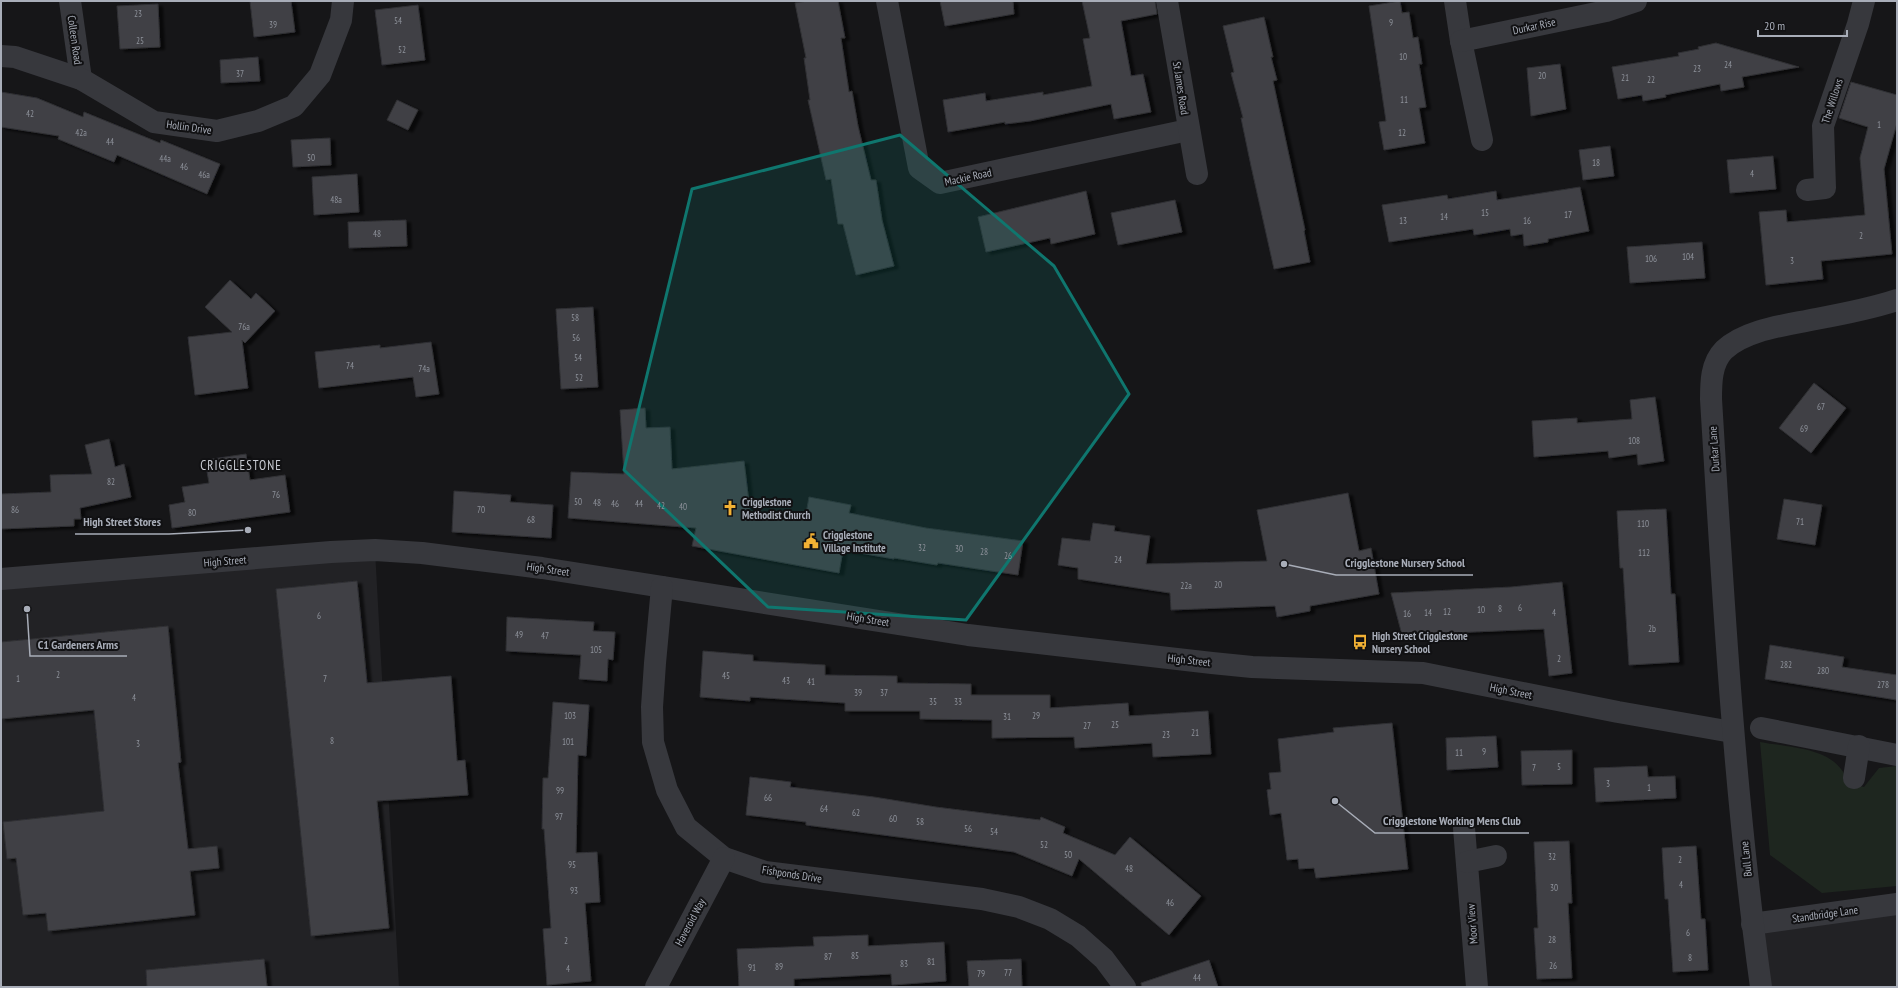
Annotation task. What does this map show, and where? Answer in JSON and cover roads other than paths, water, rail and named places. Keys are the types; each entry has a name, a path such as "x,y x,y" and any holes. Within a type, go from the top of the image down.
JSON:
{"street":[{"name":"Colleen Road","path":"70,1 81,79"},
{"name":"Hollin Drive","path":"1,56 15,57 81,79 154,122 217,131 258,121 294,106 320,75 341,20 343,1"},
{"name":"Mackie Road","path":"887,1 919,168 940,183 1188,130"},
{"name":"St James Road","path":"1167,1 1188,130 1197,174"},
{"path":"1455,1 1461,41 1482,140"},
{"name":"Durkar Rise","path":"1461,41 1606,6 1636,1"},
{"name":"The Willows","path":"1807,190 1824,188 1823,126 1858,24 1864,1"},
{"name":"Durkar Lane","path":"1732,732 1711,399 1711,378 1715,365 1724,351 1739,340 1764,330 1874,308 1897,300"},
{"name":"High Street","path":"1,579 375,550 422,553 542,568 968,635 1252,667 1423,673 1625,713 1732,732"},
{"name":"Fishponds Drive","path":"662,587 654,663 652,707 653,742 667,790 686,826 724,858 765,872 982,899 1019,907 1050,918 1078,936 1104,959 1125,987"},
{"path":"1761,728 1859,746 1897,755"},
{"name":"Bull Lane","path":"1732,732 1752,924 1761,987"},
{"path":"1854,778 1859,746"},
{"name":"Moor View","path":"1464,828 1468,862 1477,987"},
{"path":"1468,862 1496,856"},
{"name":"Haveroid Way","path":"656,987 724,858"},
{"name":"Standbridge Lane","path":"1752,924 1897,904"}],"place":[{"name":"Crigglestone Methodist Church","path":"730,508"},
{"name":"High Street Stores","path":"248,530"},
{"name":"Crigglestone Village Institute","path":"811,541"},
{"name":"Crigglestone Nursery School","path":"1284,564"},
{"name":"C1 Gardeners Arms","path":"27,609"},
{"name":"High Street Crigglestone Nursery School","path":"1360,642"},
{"name":"Crigglestone Working Mens Club","path":"1335,801"}],"district":[{"name":"CRIGGLESTONE","path":"241,465"}]}
